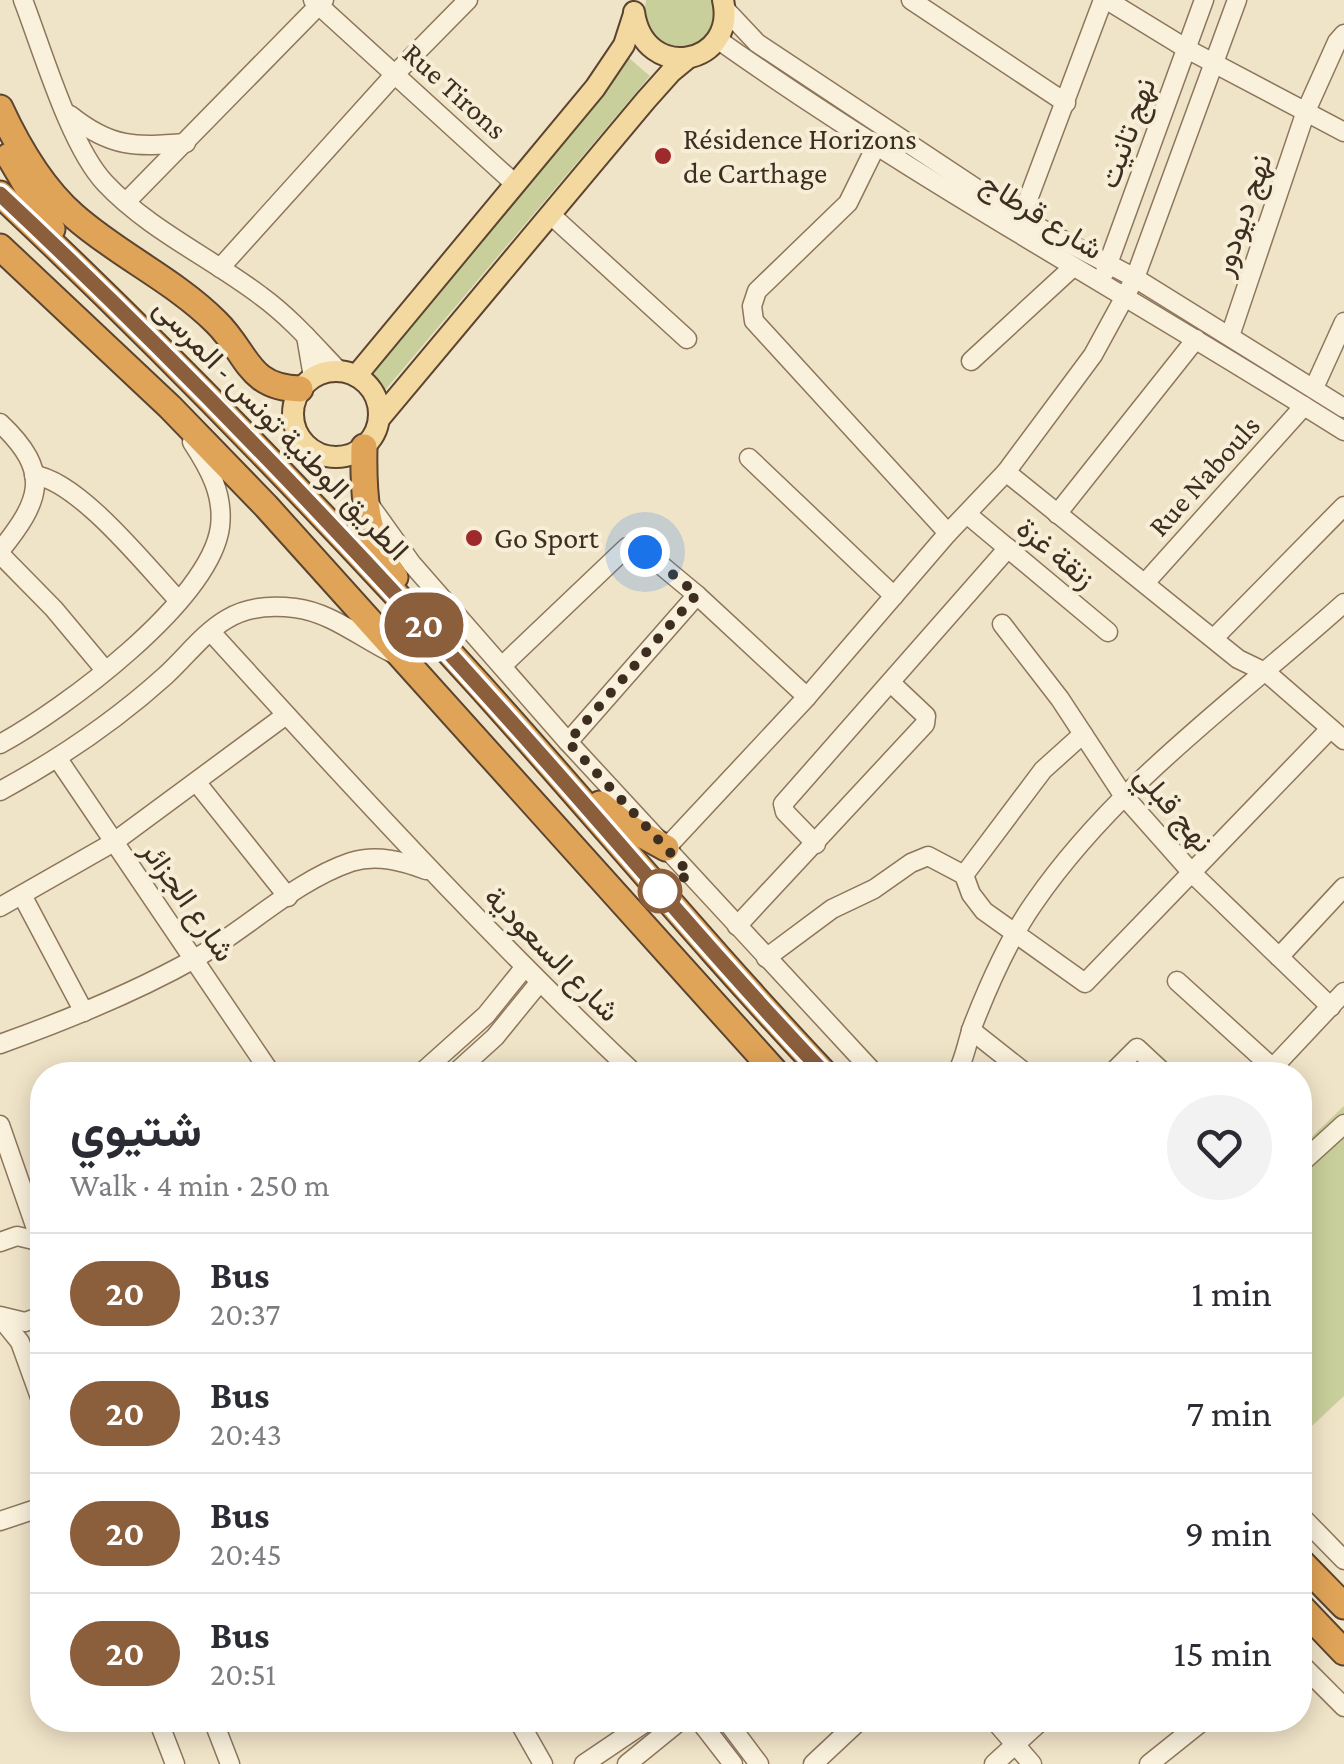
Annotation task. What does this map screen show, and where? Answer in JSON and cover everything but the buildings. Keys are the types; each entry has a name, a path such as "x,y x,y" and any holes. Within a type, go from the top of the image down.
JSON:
{"highway":[{"path":"0,108 30,163 73,216 218,323 251,371 280,388 307,383"},
{"path":"0,132 14,167 44,218 103,291"},
{"name":"الطريق الوطنية تونس - المرسى","path":"0,194 103,291 290,482 478,684 814,1062"},
{"path":"0,247 170,408 266,506 766,1062"},
{"path":"364,447 362,494 382,561 478,684"},
{"path":"543,756 628,827 666,848"},
{"path":"1312,1572 1344,1596"},
{"path":"1312,1574 1344,1606"},
{"path":"1312,1619 1344,1652"}],"main road":[{"path":"635,4 638,33 650,49 668,58 688,58"},
{"path":"347,373 376,397 376,430 364,447 344,457 322,455 303,442 293,422 295,399 307,383 347,373 514,183 595,88 624,45 635,4"},
{"path":"379,418 646,100 671,72 717,39 724,24 724,4"}],"street":[{"path":"23,0 65,111 102,180 126,202 262,296 347,373"},
{"path":"220,268 395,74 468,0"},
{"path":"911,0 1066,103"},
{"path":"1022,218 1105,0 1187,49 1344,132"},
{"name":"نهج تانيت","path":"1100,284 1204,0"},
{"path":"666,848 808,698 948,533 1006,472 1093,354 1135,278 1237,0"},
{"path":"126,202 318,2"},
{"name":"Rue Tirons","path":"318,2 514,183"},
{"name":"شارع قرطاج","path":"724,4 757,43 1022,218 1135,278 1344,408"},
{"name":"نهج ديودور","path":"1230,336 1306,111 1344,34"},
{"name":"شارع قرطاج","path":"717,39 1072,268 1344,431"},
{"path":"65,111 92,133 123,145 186,143"},
{"path":"877,144 848,203 757,290 752,306 754,321 948,533"},
{"path":"551,214 687,340"},
{"path":"970,361 1072,268"},
{"path":"1314,388 1344,322"},
{"path":"306,336 307,383"},
{"path":"1058,514 1196,339"},
{"name":"Rue Nabouls","path":"1144,583 1304,406"},
{"path":"0,744 60,705 134,647 179,602 212,552 220,529 220,502 210,472 170,408"},
{"path":"0,423 22,447 34,474 34,502 0,552 105,670"},
{"path":"749,458 894,596"},
{"path":"766,958 832,909 874,890 911,863 933,857 964,875 971,894 984,910 1085,983 1337,734 1266,673 1238,658 1006,472"},
{"path":"34,474 56,481 84,503 179,602"},
{"path":"362,494 412,564 568,742 864,1062"},
{"path":"1215,637 1344,506"},
{"name":"زنقة غزة","path":"968,514 1108,632"},
{"path":"502,666 627,547 638,546 697,594 808,698"},
{"path":"816,844 785,812 783,804 1008,548"},
{"path":"568,742 697,594"},
{"path":"963,1062 971,1030 1015,934 1070,854 1123,795 1344,603"},
{"path":"0,791 58,759 165,676 225,620 252,610 270,606 299,608 338,622 360,638 402,658"},
{"name":"نهج قبلي","path":"1002,624 1060,699 1123,795 1193,874 1330,1006"},
{"name":"شارع السعودية","path":"211,632 431,872 622,1062"},
{"path":"737,926 925,724 926,716 891,683"},
{"path":"0,907 114,842 286,715"},
{"path":"964,875 1042,770 1083,734"},
{"name":"شارع الجزائر","path":"58,759 264,1062"},
{"path":"196,783 288,897"},
{"path":"0,1044 84,1012 196,958 288,897 354,861 378,858 431,872"},
{"path":"1279,957 1344,886"},
{"path":"23,897 84,1012"},
{"path":"433,1062 486,1014 524,968"},
{"path":"1177,981 1259,1062"},
{"path":"468,1062 495,1037 539,983"},
{"path":"1278,1062 1344,992"},
{"path":"971,1030 1012,1062"},
{"path":"1123,1062 1137,1048 1152,1062"},
{"path":"1312,1153 1344,1124"},
{"path":"0,1126 30,1210"},
{"path":"0,1242 17,1236 30,1239"},
{"path":"0,1316 30,1320"},
{"path":"0,1316 20,1342 30,1370"},
{"path":"0,1520 30,1510"},
{"path":"1312,1527 1344,1560"},
{"path":"1312,1676 1344,1707"},
{"path":"163,1732 175,1764"},
{"path":"218,1732 230,1764"},
{"path":"525,1732 544,1764"},
{"path":"584,1764 609,1758 636,1732"},
{"path":"627,1764 666,1732"},
{"path":"708,1732 733,1764"},
{"path":"735,1732 760,1764"},
{"path":"813,1764 847,1732"},
{"path":"1004,1732 1032,1764"},
{"path":"994,1764 1028,1732"},
{"path":"1149,1764 1189,1732"}],"green space":[{"path":"646,0 714,0 717,8 711,36 686,51 659,45 643,20"},
{"path":"629,58 650,76 381,395 360,377"},
{"path":"1344,1106 1344,1396 1312,1426 1312,1137"}],"bus line":[{"name":"20","path":"0,194 103,291 350,544 814,1062"}],"place":[{"name":"Résidence Horizons de Carthage","path":"663,156"},
{"name":"Go Sport","path":"474,538"}],"route":[{"path":"645,552 697,594 568,742 690,874 660,891"}]}
